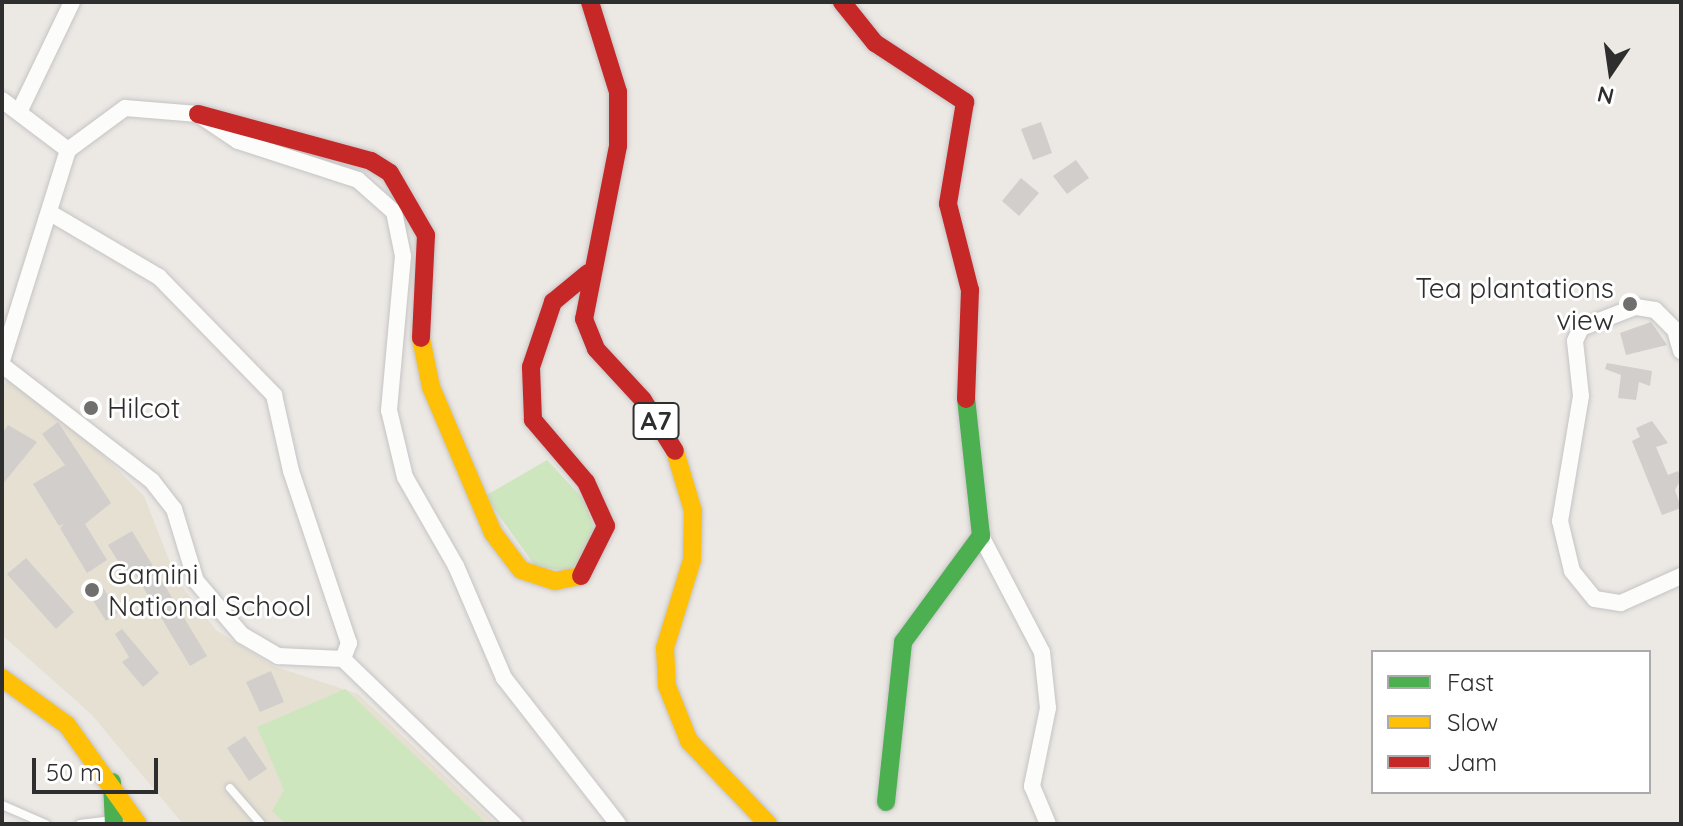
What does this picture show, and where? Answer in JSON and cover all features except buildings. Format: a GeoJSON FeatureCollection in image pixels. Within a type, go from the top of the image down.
{"type":"FeatureCollection","features":[{"type":"Feature","properties":{"kind":"main road","name":"A7"},"geometry":{"type":"LineString","coordinates":[[590,2],[618,92],[618,146],[588,273],[584,319],[596,349],[643,400],[677,454],[693,511],[692,560],[665,648],[667,686],[689,741],[768,824]]}},
{"type":"Feature","properties":{"kind":"main road"},"geometry":{"type":"LineString","coordinates":[[842,2],[875,43],[965,102],[948,204],[970,290],[965,386],[981,536],[903,642],[886,802]]}},
{"type":"Feature","properties":{"kind":"main road"},"geometry":{"type":"LineString","coordinates":[[198,114],[371,161],[390,173],[426,235],[419,328],[431,387],[493,533],[521,570],[555,581],[576,580],[590,569],[606,526],[586,482],[533,420],[530,382],[553,302],[588,273]]}},
{"type":"Feature","properties":{"kind":"main road"},"geometry":{"type":"LineString","coordinates":[[2,678],[67,725],[112,782],[138,824]]}},
{"type":"Feature","properties":{"kind":"main road"},"geometry":{"type":"LineString","coordinates":[[112,782],[113,822]]}},
{"type":"Feature","properties":{"kind":"street"},"geometry":{"type":"LineString","coordinates":[[21,108],[72,2]]}},
{"type":"Feature","properties":{"kind":"street"},"geometry":{"type":"LineString","coordinates":[[2,100],[21,108],[68,150]]}},
{"type":"Feature","properties":{"kind":"street"},"geometry":{"type":"LineString","coordinates":[[514,824],[343,659],[278,656],[242,635],[196,581],[174,509],[152,481],[2,363],[52,214],[68,150],[125,108],[198,114],[238,141],[358,180],[394,212],[403,256],[389,410],[405,477],[456,566],[504,678],[618,824]]}},
{"type":"Feature","properties":{"kind":"street"},"geometry":{"type":"LineString","coordinates":[[52,214],[159,277],[274,395],[291,471],[349,643],[343,659]]}},
{"type":"Feature","properties":{"kind":"street"},"geometry":{"type":"LineString","coordinates":[[1681,351],[1675,330],[1655,310],[1635,307],[1581,328],[1575,341],[1581,396],[1560,521],[1572,571],[1595,599],[1621,603],[1681,576]]}},
{"type":"Feature","properties":{"kind":"street"},"geometry":{"type":"LineString","coordinates":[[981,536],[1042,652],[1048,708],[1032,786],[1048,824]]}},
{"type":"Feature","properties":{"kind":"lane"},"geometry":{"type":"LineString","coordinates":[[230,788],[261,824]]}},
{"type":"Feature","properties":{"kind":"lane"},"geometry":{"type":"LineString","coordinates":[[2,805],[46,824]]}},
{"type":"Feature","properties":{"kind":"lane"},"geometry":{"type":"LineString","coordinates":[[80,824],[113,822]]}},
{"type":"Feature","properties":{"kind":"shaded area","name":"Gamini National School"},"geometry":{"type":"Polygon","coordinates":[[[17,368],[144,496],[177,580],[216,630],[273,666],[358,694],[496,824],[183,824],[91,714],[2,635],[2,387],[17,368]]]}},
{"type":"Feature","properties":{"kind":"green space"},"geometry":{"type":"Polygon","coordinates":[[[547,460],[585,501],[596,536],[577,571],[536,567],[485,496],[547,460]]]}},
{"type":"Feature","properties":{"kind":"green space"},"geometry":{"type":"Polygon","coordinates":[[[345,689],[487,824],[286,824],[272,811],[284,790],[257,727],[345,689]]]}},
{"type":"Feature","properties":{"kind":"traffic: fast"},"geometry":{"type":"LineString","coordinates":[[886,802],[903,642],[981,536],[966,399]]}},
{"type":"Feature","properties":{"kind":"traffic: fast"},"geometry":{"type":"LineString","coordinates":[[112,782],[114,824]]}},
{"type":"Feature","properties":{"kind":"traffic: slow"},"geometry":{"type":"LineString","coordinates":[[421,338],[431,387],[493,533],[521,570],[555,581],[581,576]]}},
{"type":"Feature","properties":{"kind":"traffic: slow"},"geometry":{"type":"LineString","coordinates":[[675,451],[693,511],[692,560],[665,648],[667,686],[689,741],[768,824]]}},
{"type":"Feature","properties":{"kind":"traffic: slow"},"geometry":{"type":"LineString","coordinates":[[2,678],[67,725],[138,824]]}},
{"type":"Feature","properties":{"kind":"traffic: jam"},"geometry":{"type":"LineString","coordinates":[[590,2],[618,92],[618,146],[584,319],[596,349],[643,400],[675,451]]}},
{"type":"Feature","properties":{"kind":"traffic: jam"},"geometry":{"type":"LineString","coordinates":[[842,2],[875,43],[965,102],[948,204],[970,290],[966,399]]}},
{"type":"Feature","properties":{"kind":"traffic: jam"},"geometry":{"type":"LineString","coordinates":[[198,114],[371,161],[390,173],[426,235],[421,338]]}},
{"type":"Feature","properties":{"kind":"traffic: jam"},"geometry":{"type":"LineString","coordinates":[[581,576],[606,526],[586,482],[533,420],[531,367],[553,302],[588,273]]}},
{"type":"Feature","properties":{"kind":"place","name":"Tea plantations view"},"geometry":{"type":"Point","coordinates":[1630,304]}},
{"type":"Feature","properties":{"kind":"place","name":"Hilcot"},"geometry":{"type":"Point","coordinates":[91,408]}},
{"type":"Feature","properties":{"kind":"place","name":"Gamini National School"},"geometry":{"type":"Point","coordinates":[92,590]}}]}
